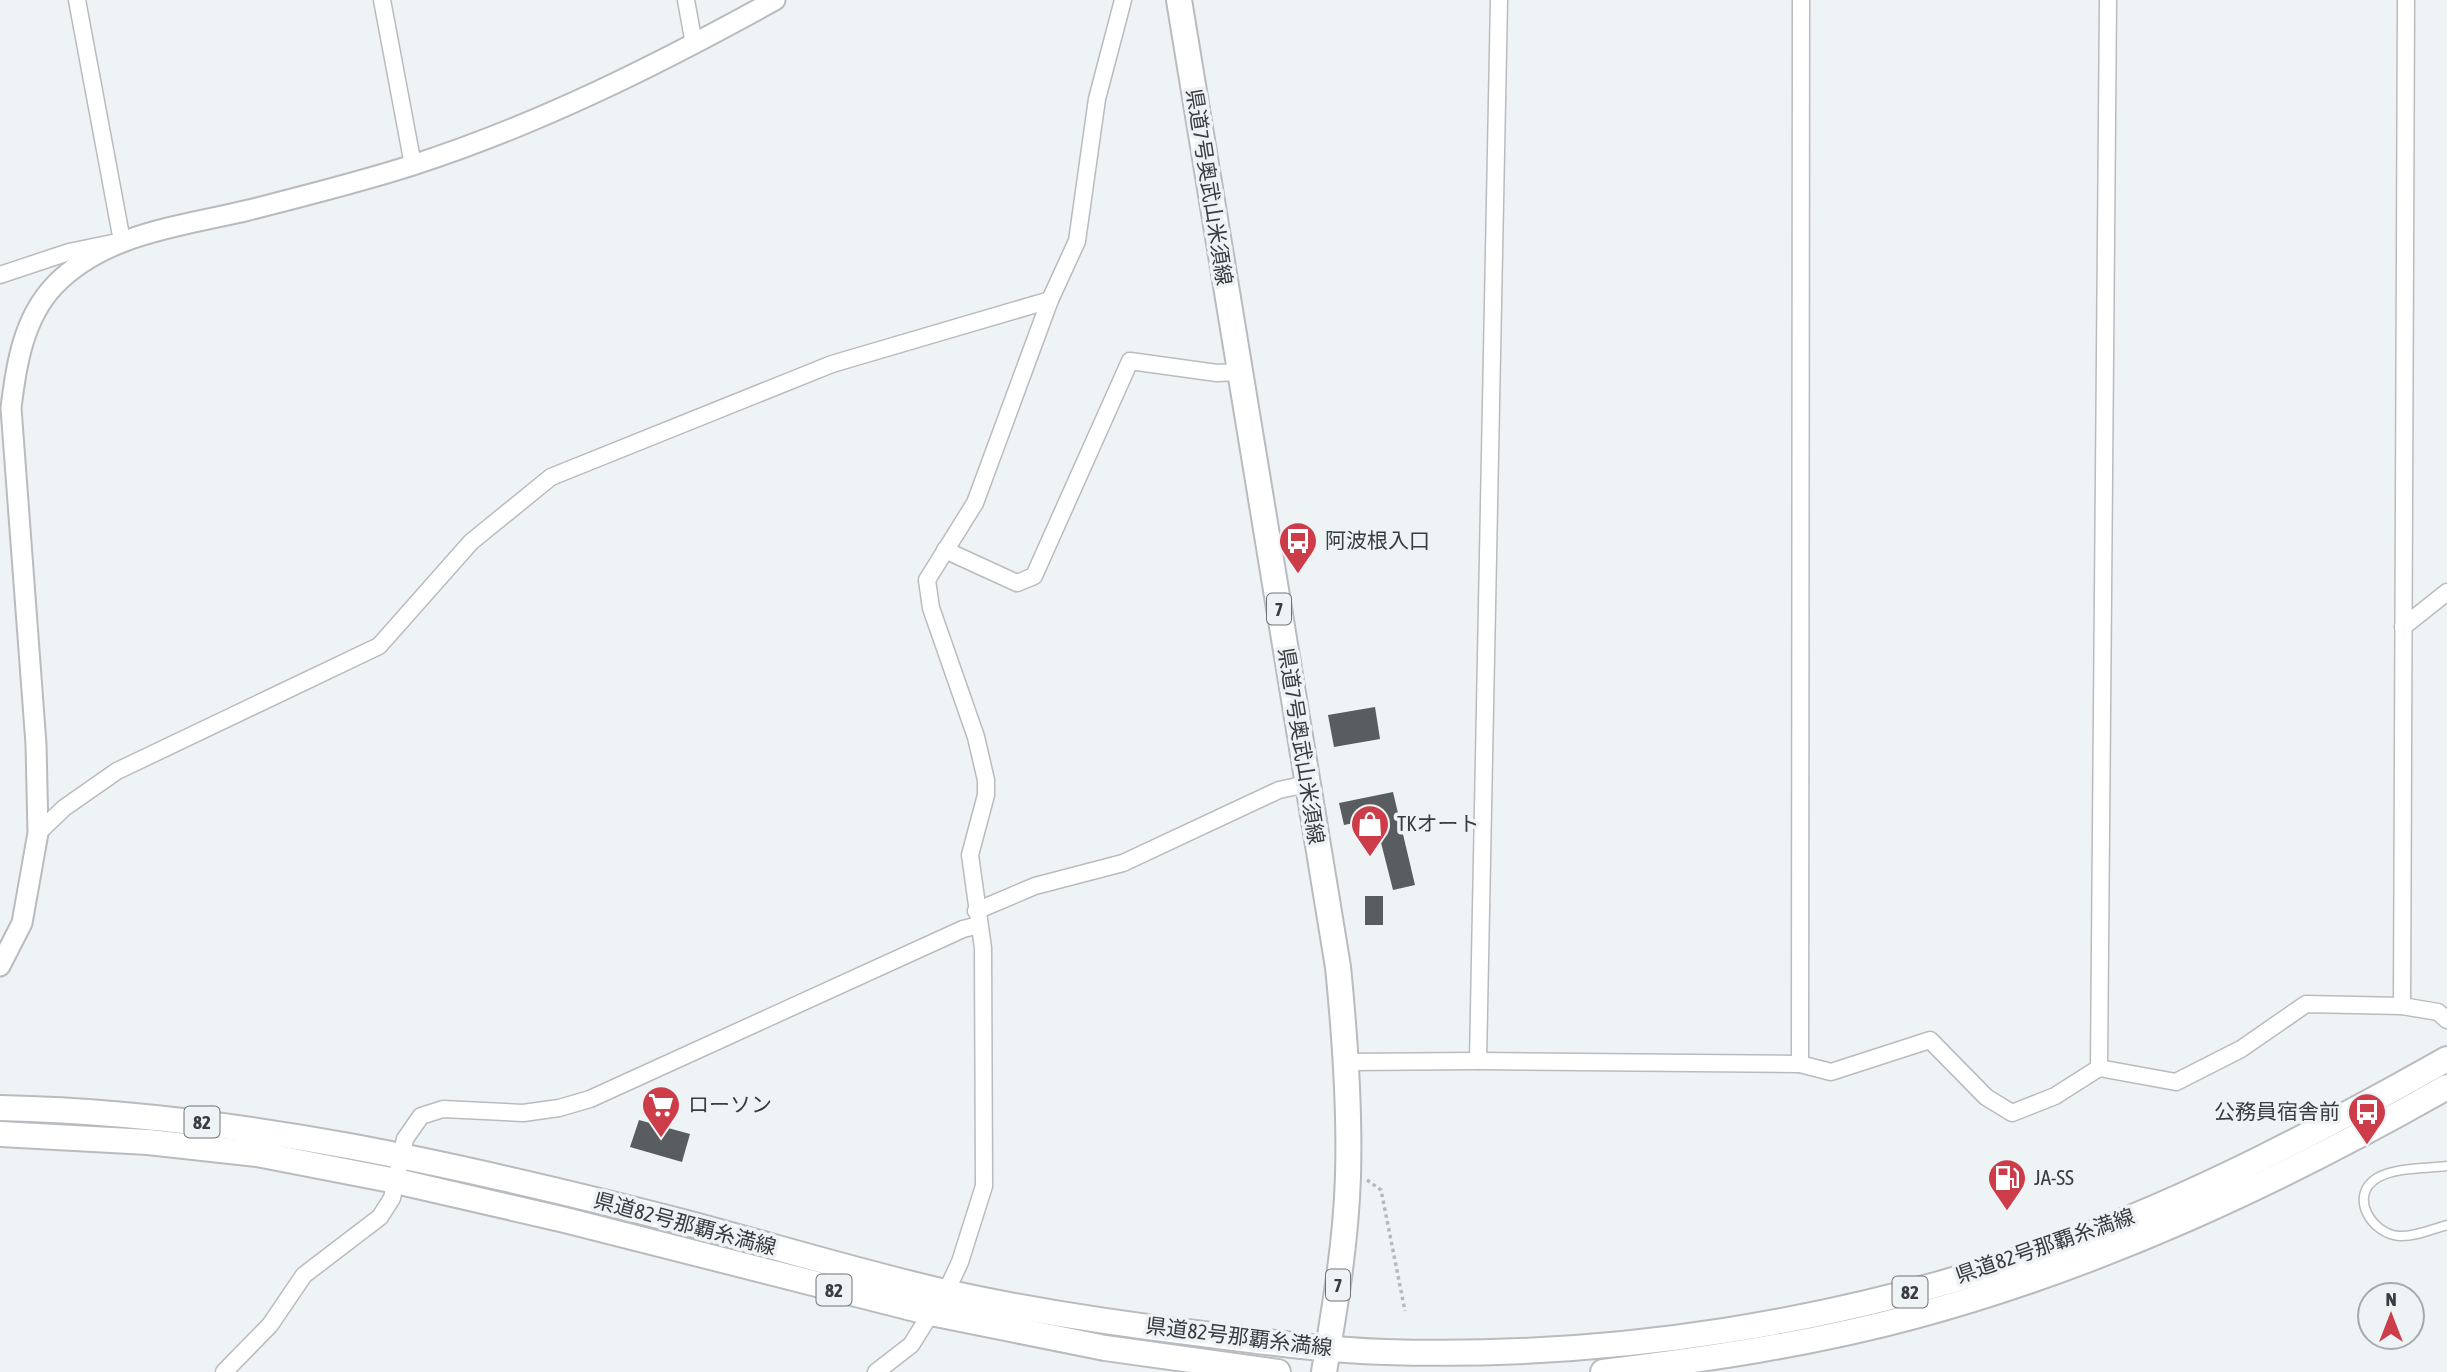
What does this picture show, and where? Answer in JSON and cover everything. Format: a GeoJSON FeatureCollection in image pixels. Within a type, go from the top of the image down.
{"type":"FeatureCollection","features":[{"type":"Feature","properties":{"kind":"main road","name":"県道7号奥武山米須線"},"geometry":{"type":"LineString","coordinates":[[1179,0],[1338,967],[1347,1062],[1348,1177],[1340,1270],[1326,1360]]}},
{"type":"Feature","properties":{"kind":"main road","name":"県道82号那覇糸満線"},"geometry":{"type":"LineString","coordinates":[[0,1108],[204,1122],[402,1157],[564,1192],[946,1292],[1326,1360],[1390,1352],[1493,1350],[1631,1342],[1766,1323],[1903,1294],[2058,1246],[2207,1185],[2338,1120],[2447,1059]]}},
{"type":"Feature","properties":{"kind":"main road","name":"県道82号那覇糸満線"},"geometry":{"type":"LineString","coordinates":[[1603,1372],[1718,1357],[1844,1333],[1915,1316],[2066,1269],[2285,1175],[2447,1087]]}},
{"type":"Feature","properties":{"kind":"main road","name":"県道82号那覇糸満線"},"geometry":{"type":"LineString","coordinates":[[0,1134],[148,1142],[257,1154],[397,1181],[931,1313],[1105,1348],[1278,1372]]}},
{"type":"Feature","properties":{"kind":"street"},"geometry":{"type":"LineString","coordinates":[[77,0],[122,241]]}},
{"type":"Feature","properties":{"kind":"street"},"geometry":{"type":"LineString","coordinates":[[382,0],[413,164]]}},
{"type":"Feature","properties":{"kind":"street"},"geometry":{"type":"LineString","coordinates":[[685,0],[694,44]]}},
{"type":"Feature","properties":{"kind":"street"},"geometry":{"type":"LineString","coordinates":[[0,275],[69,252],[253,209],[413,164],[518,126],[619,82],[775,0]]}},
{"type":"Feature","properties":{"kind":"street"},"geometry":{"type":"LineString","coordinates":[[946,1292],[960,1262],[984,1186],[983,948],[970,855],[986,795],[986,779],[976,737],[928,596],[928,580],[975,503],[1050,300],[1079,232],[1097,99],[1123,0]]}},
{"type":"Feature","properties":{"kind":"street"},"geometry":{"type":"LineString","coordinates":[[1478,1060],[1499,0]]}},
{"type":"Feature","properties":{"kind":"street"},"geometry":{"type":"LineString","coordinates":[[1800,1064],[1801,0]]}},
{"type":"Feature","properties":{"kind":"street"},"geometry":{"type":"LineString","coordinates":[[2099,1068],[2108,0]]}},
{"type":"Feature","properties":{"kind":"street"},"geometry":{"type":"LineString","coordinates":[[2402,1006],[2406,0]]}},
{"type":"Feature","properties":{"kind":"street"},"geometry":{"type":"LineString","coordinates":[[0,966],[22,923],[38,833],[36,744],[12,433],[11,408],[16,365],[31,321],[54,286],[122,241]]}},
{"type":"Feature","properties":{"kind":"street"},"geometry":{"type":"LineString","coordinates":[[38,833],[64,808],[117,771],[379,646],[471,542],[551,477],[832,364],[1050,300]]}},
{"type":"Feature","properties":{"kind":"street"},"geometry":{"type":"LineString","coordinates":[[945,550],[1017,583],[1034,576],[1129,361],[1217,373],[1240,372]]}},
{"type":"Feature","properties":{"kind":"street"},"geometry":{"type":"LineString","coordinates":[[2403,627],[2447,592]]}},
{"type":"Feature","properties":{"kind":"street"},"geometry":{"type":"LineString","coordinates":[[224,1372],[270,1325],[304,1275],[380,1217],[392,1198],[405,1139],[413,1124],[430,1111],[523,1113],[559,1108],[590,1099],[963,929],[977,918],[1035,886],[1123,863],[1279,790],[1307,784]]}},
{"type":"Feature","properties":{"kind":"street"},"geometry":{"type":"LineString","coordinates":[[1347,1062],[1478,1060],[1800,1064],[1831,1072],[1930,1040],[1986,1097],[2012,1114],[2055,1096],[2099,1068],[2176,1082],[2241,1049],[2306,1004],[2402,1006],[2438,1012],[2447,1020]]}},
{"type":"Feature","properties":{"kind":"street"},"geometry":{"type":"LineString","coordinates":[[876,1372],[911,1345],[931,1313]]}},
{"type":"Feature","properties":{"kind":"lane"},"geometry":{"type":"LineString","coordinates":[[2447,1166],[2388,1173],[2374,1180],[2367,1189],[2364,1202],[2375,1229],[2387,1233],[2408,1235],[2447,1225]]}},
{"type":"Feature","properties":{"kind":"path"},"geometry":{"type":"LineString","coordinates":[[1348,1177],[1371,1181],[1381,1190],[1405,1311]]}},
{"type":"Feature","properties":{"kind":"building"},"geometry":{"type":"Polygon","coordinates":[[[1375,707],[1380,739],[1334,747],[1328,715],[1375,707]]]}},
{"type":"Feature","properties":{"kind":"building"},"geometry":{"type":"Polygon","coordinates":[[[1393,792],[1415,885],[1393,890],[1377,827],[1361,830],[1359,822],[1344,825],[1339,803],[1393,792]]]}},
{"type":"Feature","properties":{"kind":"building"},"geometry":{"type":"Polygon","coordinates":[[[1365,896],[1383,896],[1383,925],[1365,925],[1365,896]]]}},
{"type":"Feature","properties":{"kind":"building","name":"ローソン"},"geometry":{"type":"Polygon","coordinates":[[[639,1120],[690,1134],[682,1162],[630,1147],[639,1120]]]}},
{"type":"Feature","properties":{"kind":"place","name":"阿波根入口"},"geometry":{"type":"Point","coordinates":[1298,575]}},
{"type":"Feature","properties":{"kind":"place","name":"TKオート"},"geometry":{"type":"Point","coordinates":[1370,858]}},
{"type":"Feature","properties":{"kind":"place","name":"ローソン"},"geometry":{"type":"Point","coordinates":[661,1139]}},
{"type":"Feature","properties":{"kind":"place","name":"公務員宿舎前"},"geometry":{"type":"Point","coordinates":[2367,1146]}},
{"type":"Feature","properties":{"kind":"place","name":"JA-SS"},"geometry":{"type":"Point","coordinates":[2007,1212]}}]}
